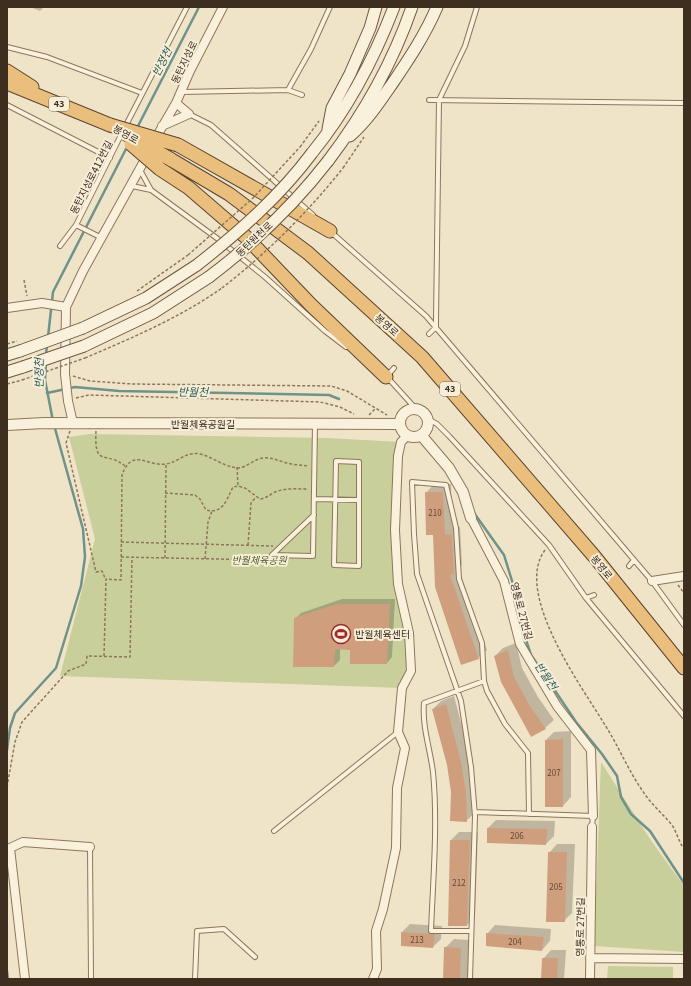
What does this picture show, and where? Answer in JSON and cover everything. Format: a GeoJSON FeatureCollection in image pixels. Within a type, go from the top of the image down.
{"type":"FeatureCollection","features":[{"type":"Feature","properties":{"kind":"highway"},"geometry":{"type":"LineString","coordinates":[[7,71],[57,103]]}},
{"type":"Feature","properties":{"kind":"highway","name":"봉영로"},"geometry":{"type":"LineString","coordinates":[[7,83],[110,125],[230,194],[308,253],[422,357],[594,556],[684,668]]}},
{"type":"Feature","properties":{"kind":"highway"},"geometry":{"type":"LineString","coordinates":[[110,125],[178,145],[330,231]]}},
{"type":"Feature","properties":{"kind":"highway"},"geometry":{"type":"LineString","coordinates":[[110,125],[160,169],[189,188],[247,238],[311,304],[390,373]]}},
{"type":"Feature","properties":{"kind":"main road"},"geometry":{"type":"LineString","coordinates":[[327,135],[332,108],[350,74],[370,28],[376,7]]}},
{"type":"Feature","properties":{"kind":"main road","name":"동탄원천로"},"geometry":{"type":"LineString","coordinates":[[7,355],[19,346],[83,328],[146,298],[197,265],[265,208],[290,181],[327,135],[374,55],[394,7]]}},
{"type":"Feature","properties":{"kind":"main road","name":"동탄원천로"},"geometry":{"type":"LineString","coordinates":[[7,372],[84,346],[153,314],[209,277],[233,259],[266,229],[310,184],[340,145],[366,104],[392,57],[412,7]]}},
{"type":"Feature","properties":{"kind":"main road"},"geometry":{"type":"LineString","coordinates":[[340,145],[365,123],[410,58],[429,26],[437,7]]}},
{"type":"Feature","properties":{"kind":"street","name":"동탄지성로"},"geometry":{"type":"LineString","coordinates":[[64,306],[99,236],[132,186],[162,126],[176,103],[190,71],[223,7]]}},
{"type":"Feature","properties":{"kind":"street"},"geometry":{"type":"LineString","coordinates":[[162,126],[189,114],[176,103]]}},
{"type":"Feature","properties":{"kind":"street"},"geometry":{"type":"LineString","coordinates":[[7,308],[42,303],[64,306],[67,399],[70,423]]}},
{"type":"Feature","properties":{"kind":"street"},"geometry":{"type":"LineString","coordinates":[[416,409],[424,414],[428,419],[426,430],[421,436],[414,438],[407,436],[402,431],[400,424],[404,413],[416,409]]}},
{"type":"Feature","properties":{"kind":"street","name":"반월체육공원길"},"geometry":{"type":"LineString","coordinates":[[7,425],[44,423],[400,424]]}},
{"type":"Feature","properties":{"kind":"street"},"geometry":{"type":"LineString","coordinates":[[373,979],[377,969],[376,931],[396,848],[397,788],[406,748],[398,732],[402,688],[411,672],[409,633],[398,584],[395,530],[398,456],[401,442],[407,436]]}},
{"type":"Feature","properties":{"kind":"street"},"geometry":{"type":"LineString","coordinates":[[421,436],[449,468],[463,492],[471,518]]}},
{"type":"Feature","properties":{"kind":"street","name":"영통로 27번길"},"geometry":{"type":"LineString","coordinates":[[471,518],[504,581],[520,644],[557,706],[591,750],[593,816]]}},
{"type":"Feature","properties":{"kind":"street"},"geometry":{"type":"LineString","coordinates":[[652,581],[684,576]]}},
{"type":"Feature","properties":{"kind":"street","name":"영통로 27번길"},"geometry":{"type":"LineString","coordinates":[[590,979],[592,827]]}},
{"type":"Feature","properties":{"kind":"street"},"geometry":{"type":"LineString","coordinates":[[24,979],[10,848],[23,842],[90,847]]}},
{"type":"Feature","properties":{"kind":"street"},"geometry":{"type":"LineString","coordinates":[[590,958],[684,958]]}},
{"type":"Feature","properties":{"kind":"lane","name":"동탄지성로412번길"},"geometry":{"type":"LineString","coordinates":[[60,246],[78,225],[142,93],[187,7]]}},
{"type":"Feature","properties":{"kind":"lane"},"geometry":{"type":"LineString","coordinates":[[288,90],[311,50],[330,7]]}},
{"type":"Feature","properties":{"kind":"lane"},"geometry":{"type":"LineString","coordinates":[[429,334],[436,327],[438,100],[465,46],[477,7]]}},
{"type":"Feature","properties":{"kind":"lane"},"geometry":{"type":"LineString","coordinates":[[7,47],[47,57],[142,93]]}},
{"type":"Feature","properties":{"kind":"lane"},"geometry":{"type":"LineString","coordinates":[[181,92],[288,90],[302,95]]}},
{"type":"Feature","properties":{"kind":"lane"},"geometry":{"type":"LineString","coordinates":[[429,100],[684,103]]}},
{"type":"Feature","properties":{"kind":"lane"},"geometry":{"type":"LineString","coordinates":[[7,105],[110,158]]}},
{"type":"Feature","properties":{"kind":"lane"},"geometry":{"type":"LineString","coordinates":[[189,114],[211,125],[277,182],[426,316],[652,581],[684,625]]}},
{"type":"Feature","properties":{"kind":"lane"},"geometry":{"type":"LineString","coordinates":[[140,170],[151,190]]}},
{"type":"Feature","properties":{"kind":"lane"},"geometry":{"type":"LineString","coordinates":[[132,186],[151,190],[218,239],[265,277],[325,331],[390,373],[416,409]]}},
{"type":"Feature","properties":{"kind":"lane"},"geometry":{"type":"LineString","coordinates":[[78,225],[99,236]]}},
{"type":"Feature","properties":{"kind":"lane"},"geometry":{"type":"LineString","coordinates":[[428,419],[437,424],[449,436],[549,545],[586,598],[684,716]]}},
{"type":"Feature","properties":{"kind":"lane"},"geometry":{"type":"LineString","coordinates":[[272,555],[313,556],[315,424]]}},
{"type":"Feature","properties":{"kind":"lane"},"geometry":{"type":"LineString","coordinates":[[336,461],[359,462],[359,500],[359,566],[334,565],[336,461]]}},
{"type":"Feature","properties":{"kind":"lane"},"geometry":{"type":"LineString","coordinates":[[470,979],[475,812],[471,767],[461,701],[418,574],[414,534],[412,482],[446,485],[456,528],[459,579],[482,643],[484,681],[487,691],[506,724],[528,753],[529,814]]}},
{"type":"Feature","properties":{"kind":"lane"},"geometry":{"type":"LineString","coordinates":[[314,499],[359,500]]}},
{"type":"Feature","properties":{"kind":"lane"},"geometry":{"type":"LineString","coordinates":[[272,555],[314,515]]}},
{"type":"Feature","properties":{"kind":"lane"},"geometry":{"type":"LineString","coordinates":[[628,566],[634,560]]}},
{"type":"Feature","properties":{"kind":"lane"},"geometry":{"type":"LineString","coordinates":[[586,598],[594,595]]}},
{"type":"Feature","properties":{"kind":"lane"},"geometry":{"type":"LineString","coordinates":[[471,931],[431,931],[434,830],[433,772],[422,719],[424,703],[457,689],[484,681]]}},
{"type":"Feature","properties":{"kind":"lane"},"geometry":{"type":"LineString","coordinates":[[274,831],[398,732]]}},
{"type":"Feature","properties":{"kind":"lane"},"geometry":{"type":"LineString","coordinates":[[475,812],[593,816],[592,827]]}},
{"type":"Feature","properties":{"kind":"lane"},"geometry":{"type":"LineString","coordinates":[[90,847],[91,979]]}},
{"type":"Feature","properties":{"kind":"lane"},"geometry":{"type":"LineString","coordinates":[[195,979],[197,931],[224,929],[254,957]]}},
{"type":"Feature","properties":{"kind":"path"},"geometry":{"type":"LineString","coordinates":[[133,293],[188,255],[224,226],[253,198],[300,147]]}},
{"type":"Feature","properties":{"kind":"path"},"geometry":{"type":"LineString","coordinates":[[7,384],[85,358],[205,300],[222,288],[280,237],[325,190],[343,168]]}},
{"type":"Feature","properties":{"kind":"path"},"geometry":{"type":"LineString","coordinates":[[24,280],[29,304]]}},
{"type":"Feature","properties":{"kind":"path"},"geometry":{"type":"LineString","coordinates":[[7,344],[19,346]]}},
{"type":"Feature","properties":{"kind":"path"},"geometry":{"type":"LineString","coordinates":[[66,376],[132,384],[331,386],[347,390],[389,416]]}},
{"type":"Feature","properties":{"kind":"path"},"geometry":{"type":"LineString","coordinates":[[67,399],[89,396],[320,402],[330,403],[359,415]]}},
{"type":"Feature","properties":{"kind":"path"},"geometry":{"type":"LineString","coordinates":[[364,415],[370,415],[376,408]]}},
{"type":"Feature","properties":{"kind":"path"},"geometry":{"type":"LineString","coordinates":[[70,423],[70,435],[66,444],[90,541],[92,560],[96,572],[102,571],[106,579],[104,656]]}},
{"type":"Feature","properties":{"kind":"path"},"geometry":{"type":"LineString","coordinates":[[97,423],[95,447],[99,456],[105,459],[118,461],[125,466]]}},
{"type":"Feature","properties":{"kind":"path"},"geometry":{"type":"LineString","coordinates":[[106,579],[120,580],[122,475],[125,466],[134,461],[142,459],[160,464],[166,464],[190,453],[201,454],[228,466],[237,468],[264,458],[275,459],[288,464],[314,466]]}},
{"type":"Feature","properties":{"kind":"path"},"geometry":{"type":"LineString","coordinates":[[165,558],[166,464]]}},
{"type":"Feature","properties":{"kind":"path"},"geometry":{"type":"LineString","coordinates":[[237,468],[238,486]]}},
{"type":"Feature","properties":{"kind":"path"},"geometry":{"type":"LineString","coordinates":[[165,494],[195,496],[200,499],[206,510],[212,512],[220,510],[233,488],[238,486],[245,488],[260,499],[268,498],[276,492],[287,489],[314,489]]}},
{"type":"Feature","properties":{"kind":"path"},"geometry":{"type":"LineString","coordinates":[[248,545],[251,503],[256,497]]}},
{"type":"Feature","properties":{"kind":"path"},"geometry":{"type":"LineString","coordinates":[[205,559],[205,544],[208,522],[212,512]]}},
{"type":"Feature","properties":{"kind":"path"},"geometry":{"type":"LineString","coordinates":[[121,542],[282,546]]}},
{"type":"Feature","properties":{"kind":"path"},"geometry":{"type":"LineString","coordinates":[[549,545],[539,560],[536,573],[538,593],[550,628],[570,669],[606,725],[644,793],[672,826],[684,850]]}},
{"type":"Feature","properties":{"kind":"path"},"geometry":{"type":"LineString","coordinates":[[121,557],[265,560],[272,555]]}},
{"type":"Feature","properties":{"kind":"path"},"geometry":{"type":"LineString","coordinates":[[7,787],[15,742],[22,722],[68,671],[86,664],[87,656],[130,657],[132,558]]}},
{"type":"Feature","properties":{"kind":"green space","name":"반월체육공원"},"geometry":{"type":"Polygon","coordinates":[[[90,434],[327,438],[401,442],[395,530],[411,671],[402,688],[60,676],[95,539],[69,437],[90,434]]]}},
{"type":"Feature","properties":{"kind":"green space"},"geometry":{"type":"Polygon","coordinates":[[[601,762],[650,839],[684,886],[684,952],[594,946],[601,762]]]}},
{"type":"Feature","properties":{"kind":"green space"},"geometry":{"type":"Polygon","coordinates":[[[608,966],[673,967],[673,979],[607,979],[608,966]]]}},
{"type":"Feature","properties":{"kind":"building"},"geometry":{"type":"Polygon","coordinates":[[[425,492],[443,492],[445,534],[452,535],[454,574],[450,575],[479,659],[461,665],[435,587],[433,535],[426,535],[425,492]]]}},
{"type":"Feature","properties":{"kind":"building","name":"반월체육센터"},"geometry":{"type":"Polygon","coordinates":[[[336,604],[390,604],[387,664],[350,664],[350,650],[335,649],[334,667],[293,667],[294,618],[336,604]]]}},
{"type":"Feature","properties":{"kind":"building"},"geometry":{"type":"Polygon","coordinates":[[[508,650],[514,677],[530,706],[546,729],[531,737],[501,682],[494,656],[508,650]]]}},
{"type":"Feature","properties":{"kind":"building"},"geometry":{"type":"Polygon","coordinates":[[[446,704],[461,762],[466,792],[467,822],[450,821],[451,792],[447,765],[432,709],[446,704]]]}},
{"type":"Feature","properties":{"kind":"building"},"geometry":{"type":"Polygon","coordinates":[[[563,739],[563,807],[545,807],[545,740],[563,739]]]}},
{"type":"Feature","properties":{"kind":"building"},"geometry":{"type":"Polygon","coordinates":[[[487,828],[547,829],[546,845],[487,843],[487,828]]]}},
{"type":"Feature","properties":{"kind":"building"},"geometry":{"type":"Polygon","coordinates":[[[450,840],[470,840],[467,926],[448,926],[450,840]]]}},
{"type":"Feature","properties":{"kind":"building"},"geometry":{"type":"Polygon","coordinates":[[[548,852],[567,852],[565,922],[546,922],[548,852]]]}},
{"type":"Feature","properties":{"kind":"building"},"geometry":{"type":"Polygon","coordinates":[[[401,932],[435,934],[433,948],[401,946],[401,932]]]}},
{"type":"Feature","properties":{"kind":"building"},"geometry":{"type":"Polygon","coordinates":[[[486,933],[544,937],[542,951],[486,946],[486,933]]]}},
{"type":"Feature","properties":{"kind":"building"},"geometry":{"type":"Polygon","coordinates":[[[444,947],[461,948],[460,979],[443,979],[444,947]]]}},
{"type":"Feature","properties":{"kind":"building"},"geometry":{"type":"Polygon","coordinates":[[[542,958],[558,958],[557,979],[541,979],[542,958]]]}},
{"type":"Feature","properties":{"kind":"waterway","name":"반정천"},"geometry":{"type":"LineString","coordinates":[[137,128],[199,7]]}},
{"type":"Feature","properties":{"kind":"waterway","name":"반정천"},"geometry":{"type":"LineString","coordinates":[[48,337],[53,292],[127,147]]}},
{"type":"Feature","properties":{"kind":"waterway","name":"반정천"},"geometry":{"type":"LineString","coordinates":[[46,355],[47,344]]}},
{"type":"Feature","properties":{"kind":"waterway","name":"반정천"},"geometry":{"type":"LineString","coordinates":[[46,362],[45,380],[53,421]]}},
{"type":"Feature","properties":{"kind":"waterway","name":"반월천"},"geometry":{"type":"LineString","coordinates":[[47,393],[75,387],[119,391],[329,395],[339,399]]}},
{"type":"Feature","properties":{"kind":"waterway","name":"반정천"},"geometry":{"type":"LineString","coordinates":[[7,750],[10,728],[15,713],[56,668],[81,586],[85,557],[83,529],[54,425]]}},
{"type":"Feature","properties":{"kind":"waterway","name":"반월천"},"geometry":{"type":"LineString","coordinates":[[474,513],[504,555],[518,600],[518,616],[531,655],[576,722],[602,754],[617,776],[621,797],[631,814],[650,831],[684,883]]}},
{"type":"Feature","properties":{"kind":"waterway","name":"반정천"},"geometry":{"type":"LineString","coordinates":[[7,971],[8,979]]}},
{"type":"Feature","properties":{"kind":"place","name":"반월체육센터"},"geometry":{"type":"Point","coordinates":[341,634]}}]}
